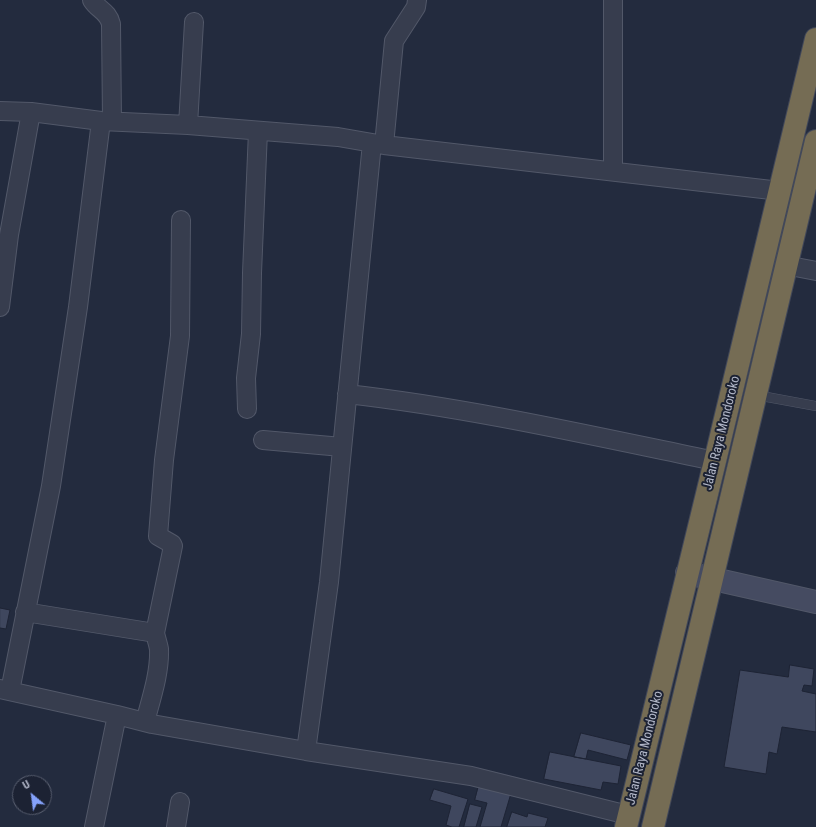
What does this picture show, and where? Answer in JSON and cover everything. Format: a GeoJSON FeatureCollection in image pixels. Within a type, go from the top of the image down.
{"type":"FeatureCollection","features":[{"type":"Feature","properties":{"kind":"highway","name":"Jalan Raya Mondoroko"},"geometry":{"type":"LineString","coordinates":[[627,821],[780,191],[807,116],[816,39]]}},
{"type":"Feature","properties":{"kind":"highway","name":"Jalan Raya Mondoroko"},"geometry":{"type":"LineString","coordinates":[[653,827],[786,265],[811,177],[816,141]]}},
{"type":"Feature","properties":{"kind":"street"},"geometry":{"type":"LineString","coordinates":[[92,0],[108,14],[111,24],[107,121],[51,486],[25,612],[5,690],[145,722],[306,751],[471,776],[627,821]]}},
{"type":"Feature","properties":{"kind":"street"},"geometry":{"type":"LineString","coordinates":[[306,751],[329,582],[347,394],[378,144],[394,41],[416,7],[417,0]]}},
{"type":"Feature","properties":{"kind":"street"},"geometry":{"type":"LineString","coordinates":[[613,0],[613,171]]}},
{"type":"Feature","properties":{"kind":"street"},"geometry":{"type":"LineString","coordinates":[[188,125],[194,22]]}},
{"type":"Feature","properties":{"kind":"street"},"geometry":{"type":"LineString","coordinates":[[0,111],[31,112],[107,121],[188,125],[338,137],[378,144],[780,191]]}},
{"type":"Feature","properties":{"kind":"street"},"geometry":{"type":"LineString","coordinates":[[0,307],[5,238],[31,112]]}},
{"type":"Feature","properties":{"kind":"street"},"geometry":{"type":"LineString","coordinates":[[247,409],[246,378],[251,334],[258,131]]}},
{"type":"Feature","properties":{"kind":"street"},"geometry":{"type":"LineString","coordinates":[[145,722],[158,662],[159,648],[155,633],[173,546],[158,536],[164,460],[180,336],[181,220]]}},
{"type":"Feature","properties":{"kind":"street"},"geometry":{"type":"LineString","coordinates":[[786,265],[816,271]]}},
{"type":"Feature","properties":{"kind":"street"},"geometry":{"type":"LineString","coordinates":[[347,394],[401,400],[539,425],[715,461]]}},
{"type":"Feature","properties":{"kind":"street"},"geometry":{"type":"LineString","coordinates":[[263,440],[342,447]]}},
{"type":"Feature","properties":{"kind":"street"},"geometry":{"type":"LineString","coordinates":[[687,573],[816,602]]}},
{"type":"Feature","properties":{"kind":"street"},"geometry":{"type":"LineString","coordinates":[[25,612],[155,633]]}},
{"type":"Feature","properties":{"kind":"street"},"geometry":{"type":"LineString","coordinates":[[94,827],[117,715]]}},
{"type":"Feature","properties":{"kind":"street"},"geometry":{"type":"LineString","coordinates":[[176,827],[180,802]]}},
{"type":"Feature","properties":{"kind":"lane"},"geometry":{"type":"LineString","coordinates":[[756,395],[816,406]]}},
{"type":"Feature","properties":{"kind":"building"},"geometry":{"type":"Polygon","coordinates":[[[0,608],[10,610],[6,629],[0,628],[0,608]]]}},
{"type":"Feature","properties":{"kind":"building"},"geometry":{"type":"Polygon","coordinates":[[[790,665],[814,669],[812,686],[804,685],[802,691],[816,694],[816,732],[782,727],[777,754],[769,752],[766,774],[724,767],[740,670],[788,677],[790,665]]]}},
{"type":"Feature","properties":{"kind":"building"},"geometry":{"type":"Polygon","coordinates":[[[581,733],[631,745],[627,760],[588,750],[586,759],[574,757],[581,733]]]}},
{"type":"Feature","properties":{"kind":"building"},"geometry":{"type":"Polygon","coordinates":[[[550,752],[621,766],[618,784],[603,782],[601,790],[544,779],[550,752]]]}},
{"type":"Feature","properties":{"kind":"building"},"geometry":{"type":"Polygon","coordinates":[[[480,781],[512,790],[501,827],[480,827],[487,803],[475,800],[480,781]]]}},
{"type":"Feature","properties":{"kind":"building"},"geometry":{"type":"Polygon","coordinates":[[[434,789],[468,799],[459,827],[446,825],[451,806],[430,800],[434,789]]]}},
{"type":"Feature","properties":{"kind":"building"},"geometry":{"type":"Polygon","coordinates":[[[470,804],[482,807],[476,827],[464,827],[470,804]]]}},
{"type":"Feature","properties":{"kind":"building"},"geometry":{"type":"Polygon","coordinates":[[[512,812],[527,817],[528,813],[548,818],[545,827],[507,827],[512,812]]]}}]}
